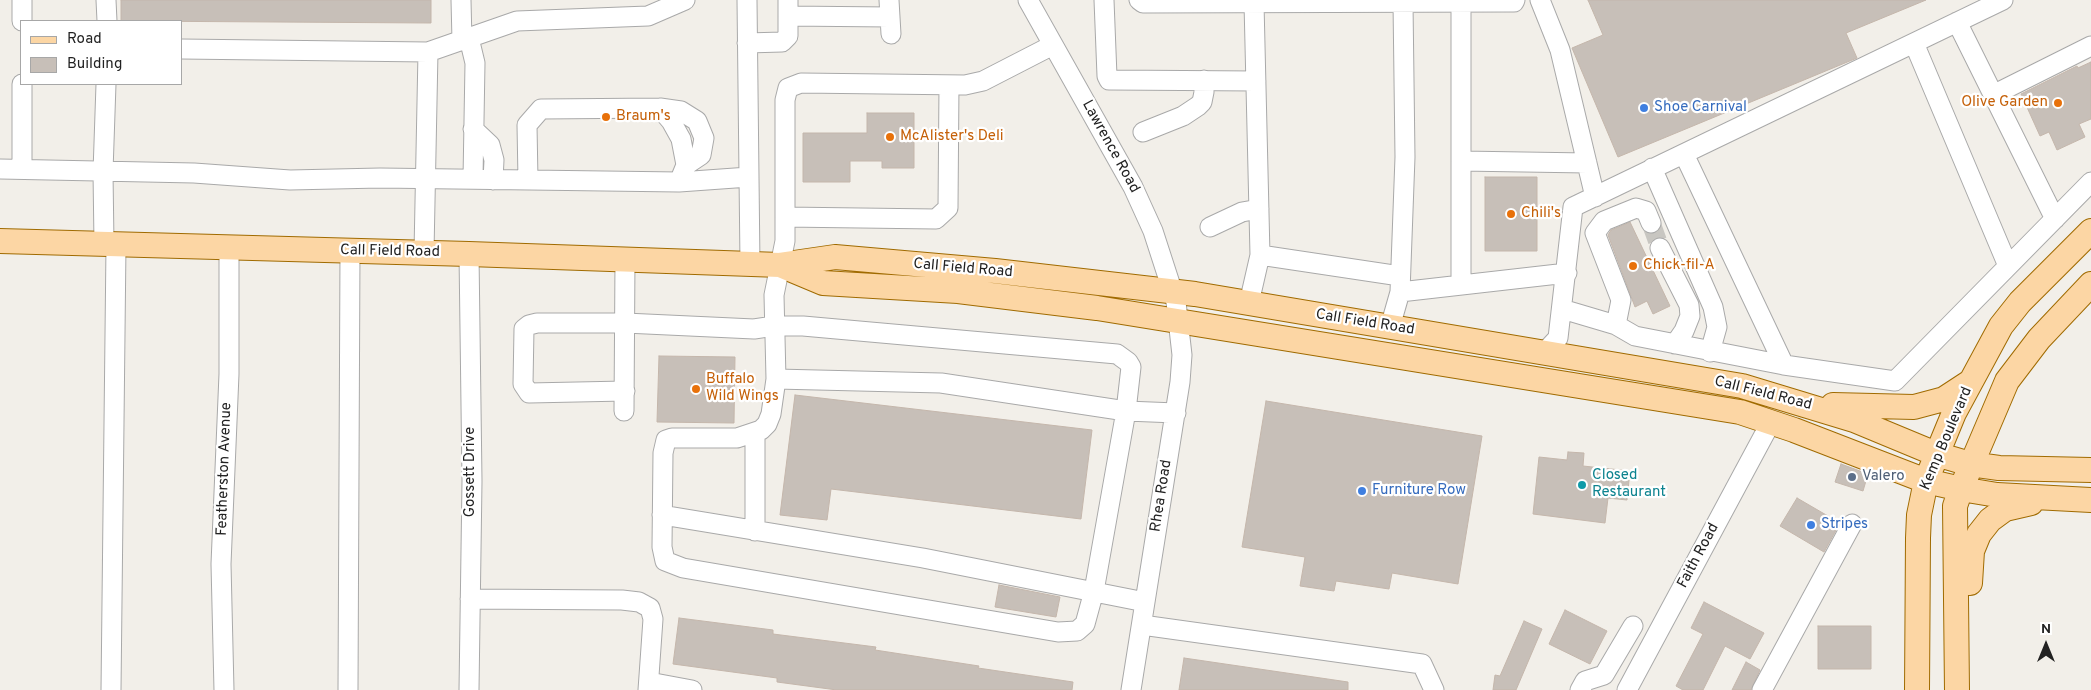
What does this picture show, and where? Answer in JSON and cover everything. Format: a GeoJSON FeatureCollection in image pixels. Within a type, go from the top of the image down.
{"type":"FeatureCollection","features":[{"type":"Feature","properties":{"kind":"main road","name":"Kemp Boulevard"},"geometry":{"type":"LineString","coordinates":[[1917,690],[1919,515],[1926,481],[1936,454],[1970,382],[2001,326],[2020,302],[2091,231]]}},
{"type":"Feature","properties":{"kind":"main road","name":"Call Field Road"},"geometry":{"type":"LineString","coordinates":[[0,241],[424,252],[780,265],[835,257],[995,271],[1176,305],[1381,354],[1740,412],[1926,481],[1997,495],[2082,500]]}},
{"type":"Feature","properties":{"kind":"main road","name":"Kemp Boulevard"},"geometry":{"type":"LineString","coordinates":[[1957,690],[1955,506],[1970,464],[2007,382],[2039,339],[2089,290]]}},
{"type":"Feature","properties":{"kind":"main road","name":"Call Field Road"},"geometry":{"type":"LineString","coordinates":[[1176,305],[1249,303],[1742,386],[1854,420],[1936,454],[1970,464],[1999,468],[2091,470]]}},
{"type":"Feature","properties":{"kind":"main road"},"geometry":{"type":"LineString","coordinates":[[1381,354],[1390,327]]}},
{"type":"Feature","properties":{"kind":"main road"},"geometry":{"type":"LineString","coordinates":[[1540,380],[1544,353]]}},
{"type":"Feature","properties":{"kind":"main road"},"geometry":{"type":"LineString","coordinates":[[1804,404],[1914,407],[1944,398],[1970,382]]}},
{"type":"Feature","properties":{"kind":"main road"},"geometry":{"type":"LineString","coordinates":[[1957,643],[1969,608],[1972,551],[1979,534],[1990,520],[2005,509],[2023,503],[2082,500]]}},
{"type":"Feature","properties":{"kind":"street"},"geometry":{"type":"LineString","coordinates":[[22,0],[22,20]]}},
{"type":"Feature","properties":{"kind":"street"},"geometry":{"type":"LineString","coordinates":[[106,0],[106,20]]}},
{"type":"Feature","properties":{"kind":"street"},"geometry":{"type":"LineString","coordinates":[[461,0],[465,39],[475,63],[473,179]]}},
{"type":"Feature","properties":{"kind":"street"},"geometry":{"type":"LineString","coordinates":[[182,49],[428,52],[517,21],[648,8],[685,0]]}},
{"type":"Feature","properties":{"kind":"street"},"geometry":{"type":"LineString","coordinates":[[747,0],[750,264]]}},
{"type":"Feature","properties":{"kind":"street","name":"Lawrence Road"},"geometry":{"type":"LineString","coordinates":[[1028,0],[1133,187],[1154,231],[1176,305]]}},
{"type":"Feature","properties":{"kind":"street"},"geometry":{"type":"LineString","coordinates":[[1104,0],[1107,76],[1109,80],[1256,81]]}},
{"type":"Feature","properties":{"kind":"street"},"geometry":{"type":"LineString","coordinates":[[1139,0],[1143,3],[1403,3],[1514,2],[1515,0]]}},
{"type":"Feature","properties":{"kind":"street"},"geometry":{"type":"LineString","coordinates":[[1540,0],[1560,50],[1595,197]]}},
{"type":"Feature","properties":{"kind":"street"},"geometry":{"type":"LineString","coordinates":[[1461,1],[1461,285]]}},
{"type":"Feature","properties":{"kind":"street"},"geometry":{"type":"LineString","coordinates":[[1249,303],[1260,255],[1254,3]]}},
{"type":"Feature","properties":{"kind":"street"},"geometry":{"type":"LineString","coordinates":[[1390,327],[1400,284],[1405,157],[1403,3]]}},
{"type":"Feature","properties":{"kind":"street"},"geometry":{"type":"LineString","coordinates":[[1544,353],[1558,338],[1567,273],[1573,207],[1914,43],[1991,3]]}},
{"type":"Feature","properties":{"kind":"street"},"geometry":{"type":"LineString","coordinates":[[747,43],[782,42],[788,36],[788,8],[890,17]]}},
{"type":"Feature","properties":{"kind":"street"},"geometry":{"type":"LineString","coordinates":[[1957,22],[2055,219]]}},
{"type":"Feature","properties":{"kind":"street"},"geometry":{"type":"LineString","coordinates":[[1914,43],[2008,266]]}},
{"type":"Feature","properties":{"kind":"street"},"geometry":{"type":"LineString","coordinates":[[624,391],[529,393],[523,384],[524,329],[529,324],[624,323],[754,329],[774,326],[803,326],[1116,354],[1128,362],[1131,367],[1126,411],[1094,591],[1085,624],[1076,631],[1058,632],[692,570],[666,561],[662,547],[663,447],[666,440],[672,438],[737,438],[755,432],[767,424],[771,414],[776,379],[774,326],[774,294],[785,241],[785,100],[788,88],[801,83],[964,85],[983,81],[1053,45]]}},
{"type":"Feature","properties":{"kind":"street"},"geometry":{"type":"LineString","coordinates":[[1993,96],[2091,46]]}},
{"type":"Feature","properties":{"kind":"street"},"geometry":{"type":"LineString","coordinates":[[424,252],[428,52]]}},
{"type":"Feature","properties":{"kind":"street"},"geometry":{"type":"LineString","coordinates":[[1143,132],[1183,116],[1198,106],[1202,102],[1204,80]]}},
{"type":"Feature","properties":{"kind":"street"},"geometry":{"type":"LineString","coordinates":[[22,85],[22,169]]}},
{"type":"Feature","properties":{"kind":"street"},"geometry":{"type":"LineString","coordinates":[[106,85],[103,172],[110,244],[111,690]]}},
{"type":"Feature","properties":{"kind":"street"},"geometry":{"type":"LineString","coordinates":[[785,217],[936,219],[948,208],[949,85]]}},
{"type":"Feature","properties":{"kind":"street"},"geometry":{"type":"LineString","coordinates":[[528,180],[527,125],[541,109],[660,108],[671,121],[681,139],[682,174]]}},
{"type":"Feature","properties":{"kind":"street"},"geometry":{"type":"LineString","coordinates":[[473,129],[490,145],[494,160],[493,180]]}},
{"type":"Feature","properties":{"kind":"street"},"geometry":{"type":"LineString","coordinates":[[1684,154],[1784,365]]}},
{"type":"Feature","properties":{"kind":"street"},"geometry":{"type":"LineString","coordinates":[[1461,161],[1587,163]]}},
{"type":"Feature","properties":{"kind":"street"},"geometry":{"type":"LineString","coordinates":[[1652,168],[1713,307],[1717,327],[1710,352]]}},
{"type":"Feature","properties":{"kind":"street"},"geometry":{"type":"LineString","coordinates":[[0,169],[194,173],[290,180],[335,177],[528,180],[682,174],[749,177]]}},
{"type":"Feature","properties":{"kind":"street"},"geometry":{"type":"LineString","coordinates":[[1562,309],[1616,325],[1635,336],[1784,365],[1895,381],[2091,182]]}},
{"type":"Feature","properties":{"kind":"street"},"geometry":{"type":"LineString","coordinates":[[1616,325],[1621,300],[1595,233],[1604,221],[1636,208],[1646,211],[1651,223]]}},
{"type":"Feature","properties":{"kind":"street"},"geometry":{"type":"LineString","coordinates":[[1210,227],[1242,212],[1259,209]]}},
{"type":"Feature","properties":{"kind":"street","name":"Featherston Avenue"},"geometry":{"type":"LineString","coordinates":[[224,690],[221,564],[229,374],[229,248]]}},
{"type":"Feature","properties":{"kind":"street"},"geometry":{"type":"LineString","coordinates":[[1660,248],[1685,294],[1690,311],[1684,331],[1675,344]]}},
{"type":"Feature","properties":{"kind":"street"},"geometry":{"type":"LineString","coordinates":[[348,690],[350,251]]}},
{"type":"Feature","properties":{"kind":"street","name":"Gossett Drive"},"geometry":{"type":"LineString","coordinates":[[469,254],[472,481],[469,690]]}},
{"type":"Feature","properties":{"kind":"street"},"geometry":{"type":"LineString","coordinates":[[1260,255],[1400,284],[1461,285],[1567,273]]}},
{"type":"Feature","properties":{"kind":"street"},"geometry":{"type":"LineString","coordinates":[[624,411],[625,260]]}},
{"type":"Feature","properties":{"kind":"street","name":"Rhea Road"},"geometry":{"type":"LineString","coordinates":[[1131,690],[1176,413],[1182,355],[1176,305]]}},
{"type":"Feature","properties":{"kind":"street"},"geometry":{"type":"LineString","coordinates":[[776,379],[941,383],[1126,411],[1176,413]]}},
{"type":"Feature","properties":{"kind":"street","name":"Faith Road"},"geometry":{"type":"LineString","coordinates":[[1627,690],[1771,422]]}},
{"type":"Feature","properties":{"kind":"street"},"geometry":{"type":"LineString","coordinates":[[755,432],[755,531]]}},
{"type":"Feature","properties":{"kind":"street"},"geometry":{"type":"LineString","coordinates":[[662,516],[923,558],[1145,602]]}},
{"type":"Feature","properties":{"kind":"street"},"geometry":{"type":"LineString","coordinates":[[1762,690],[1852,524]]}},
{"type":"Feature","properties":{"kind":"street"},"geometry":{"type":"LineString","coordinates":[[470,599],[622,600],[639,602],[650,608],[653,619],[648,686],[692,690]]}},
{"type":"Feature","properties":{"kind":"street"},"geometry":{"type":"LineString","coordinates":[[1142,625],[1422,664],[1434,690]]}},
{"type":"Feature","properties":{"kind":"street"},"geometry":{"type":"LineString","coordinates":[[1580,690],[1585,681],[1604,675],[1633,626]]}},
{"type":"Feature","properties":{"kind":"street"},"geometry":{"type":"LineString","coordinates":[[1614,658],[1638,670]]}},
{"type":"Feature","properties":{"kind":"building"},"geometry":{"type":"Polygon","coordinates":[[[121,0],[431,0],[431,23],[121,20],[121,0]]]}},
{"type":"Feature","properties":{"kind":"building"},"geometry":{"type":"Polygon","coordinates":[[[1588,0],[1926,0],[1846,33],[1857,58],[1618,157],[1572,48],[1603,35],[1588,0]]]}},
{"type":"Feature","properties":{"kind":"building","name":"Olive Garden"},"geometry":{"type":"Polygon","coordinates":[[[2091,62],[2091,119],[2079,124],[2085,137],[2057,150],[2049,132],[2040,136],[2021,94],[2077,66],[2078,68],[2091,62]]]}},
{"type":"Feature","properties":{"kind":"building"},"geometry":{"type":"Polygon","coordinates":[[[867,113],[914,113],[914,168],[882,168],[882,161],[850,161],[850,182],[803,182],[803,133],[867,133],[867,113]]]}},
{"type":"Feature","properties":{"kind":"building","name":"Chili's"},"geometry":{"type":"Polygon","coordinates":[[[1485,177],[1537,177],[1537,251],[1485,251],[1485,177]]]}},
{"type":"Feature","properties":{"kind":"building","name":"Chick-fil-A"},"geometry":{"type":"Polygon","coordinates":[[[1630,222],[1670,306],[1653,314],[1647,301],[1635,307],[1608,235],[1611,230],[1630,222]]]}},
{"type":"Feature","properties":{"kind":"building","name":"Buffalo Wild Wings"},"geometry":{"type":"Polygon","coordinates":[[[659,356],[735,357],[734,423],[657,422],[659,356]]]}},
{"type":"Feature","properties":{"kind":"building"},"geometry":{"type":"Polygon","coordinates":[[[795,395],[1092,430],[1081,519],[831,489],[827,520],[780,515],[795,395]]]}},
{"type":"Feature","properties":{"kind":"building","name":"Furniture Row"},"geometry":{"type":"Polygon","coordinates":[[[1266,401],[1482,436],[1458,584],[1392,573],[1389,589],[1336,581],[1334,591],[1300,586],[1305,557],[1242,547],[1266,401]]]}},
{"type":"Feature","properties":{"kind":"building","name":"Closed Restaurant"},"geometry":{"type":"Polygon","coordinates":[[[1568,452],[1584,453],[1583,466],[1630,471],[1627,500],[1608,498],[1605,523],[1533,514],[1539,457],[1567,460],[1568,452]]]}},
{"type":"Feature","properties":{"kind":"building","name":"Valero"},"geometry":{"type":"Polygon","coordinates":[[[1841,464],[1868,474],[1863,491],[1835,482],[1841,464]]]}},
{"type":"Feature","properties":{"kind":"building","name":"Stripes"},"geometry":{"type":"Polygon","coordinates":[[[1797,498],[1840,523],[1824,552],[1780,526],[1797,498]]]}},
{"type":"Feature","properties":{"kind":"building"},"geometry":{"type":"Polygon","coordinates":[[[999,585],[1060,597],[1056,617],[995,607],[999,585]]]}},
{"type":"Feature","properties":{"kind":"building"},"geometry":{"type":"Polygon","coordinates":[[[1704,602],[1764,633],[1750,659],[1725,646],[1703,690],[1683,690],[1676,686],[1703,634],[1691,628],[1704,602]]]}},
{"type":"Feature","properties":{"kind":"building"},"geometry":{"type":"Polygon","coordinates":[[[1565,610],[1607,631],[1590,664],[1549,644],[1565,610]]]}},
{"type":"Feature","properties":{"kind":"building"},"geometry":{"type":"Polygon","coordinates":[[[679,618],[773,630],[773,634],[876,647],[875,650],[1073,682],[1072,690],[837,690],[777,682],[777,678],[673,664],[679,618]]]}},
{"type":"Feature","properties":{"kind":"building"},"geometry":{"type":"Polygon","coordinates":[[[1524,621],[1542,629],[1516,690],[1493,690],[1495,675],[1500,676],[1524,621]]]}},
{"type":"Feature","properties":{"kind":"building"},"geometry":{"type":"Polygon","coordinates":[[[1818,626],[1871,626],[1871,669],[1818,669],[1818,626]]]}},
{"type":"Feature","properties":{"kind":"building"},"geometry":{"type":"Polygon","coordinates":[[[1184,658],[1348,682],[1348,690],[1179,690],[1184,658]]]}},
{"type":"Feature","properties":{"kind":"building"},"geometry":{"type":"Polygon","coordinates":[[[1746,662],[1760,670],[1751,690],[1732,690],[1746,662]]]}},
{"type":"Feature","properties":{"kind":"tunnel"},"geometry":{"type":"LineString","coordinates":[[1651,223],[1660,248]]}},
{"type":"Feature","properties":{"kind":"place","name":"Olive Garden"},"geometry":{"type":"Point","coordinates":[2058,103]}},
{"type":"Feature","properties":{"kind":"place","name":"Shoe Carnival"},"geometry":{"type":"Point","coordinates":[1644,108]}},
{"type":"Feature","properties":{"kind":"place","name":"Braum's"},"geometry":{"type":"Point","coordinates":[606,117]}},
{"type":"Feature","properties":{"kind":"place","name":"McAlister's Deli"},"geometry":{"type":"Point","coordinates":[890,137]}},
{"type":"Feature","properties":{"kind":"place","name":"Chili's"},"geometry":{"type":"Point","coordinates":[1511,214]}},
{"type":"Feature","properties":{"kind":"place","name":"Chick-fil-A"},"geometry":{"type":"Point","coordinates":[1633,266]}},
{"type":"Feature","properties":{"kind":"place","name":"Buffalo Wild Wings"},"geometry":{"type":"Point","coordinates":[696,389]}},
{"type":"Feature","properties":{"kind":"place","name":"Valero"},"geometry":{"type":"Point","coordinates":[1852,477]}},
{"type":"Feature","properties":{"kind":"place","name":"Closed Restaurant"},"geometry":{"type":"Point","coordinates":[1582,485]}},
{"type":"Feature","properties":{"kind":"place","name":"Furniture Row"},"geometry":{"type":"Point","coordinates":[1362,491]}},
{"type":"Feature","properties":{"kind":"place","name":"Stripes"},"geometry":{"type":"Point","coordinates":[1811,525]}}]}
